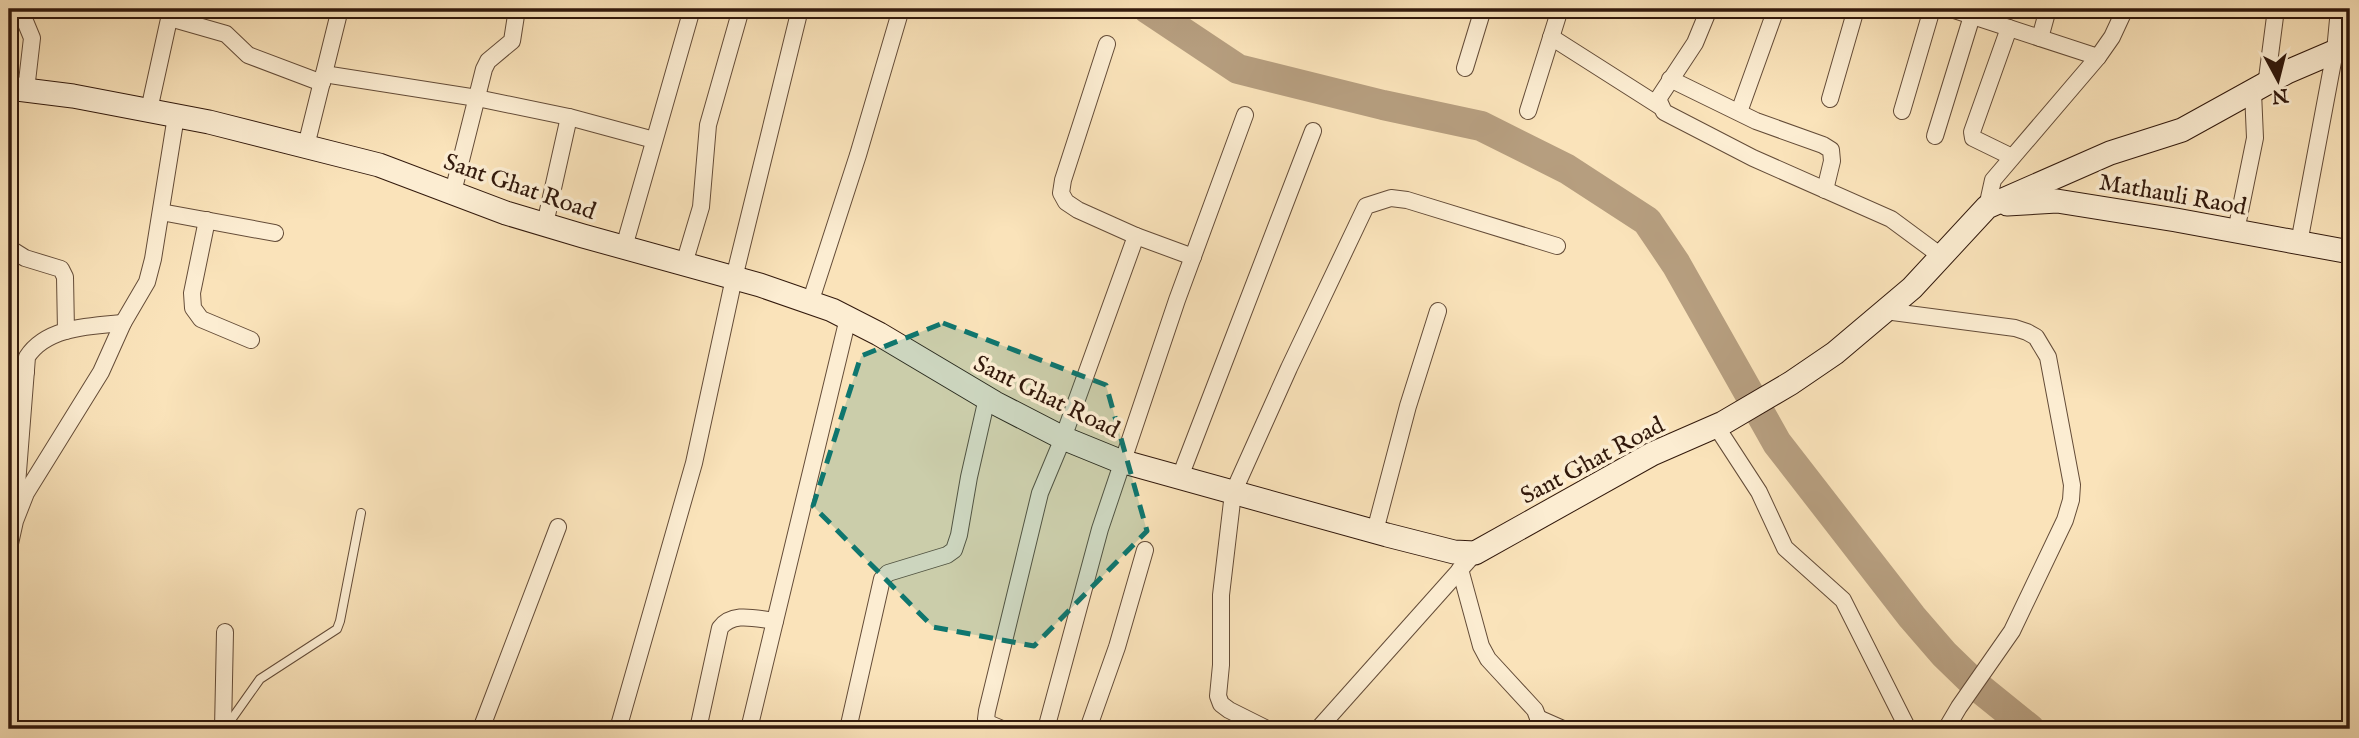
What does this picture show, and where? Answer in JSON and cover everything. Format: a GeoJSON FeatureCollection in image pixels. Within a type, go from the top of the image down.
{"type":"FeatureCollection","features":[{"type":"Feature","properties":{"kind":"street"},"geometry":{"type":"LineString","coordinates":[[17,89],[32,38],[20,9]]}},
{"type":"Feature","properties":{"kind":"street"},"geometry":{"type":"LineString","coordinates":[[306,146],[340,9]]}},
{"type":"Feature","properties":{"kind":"street"},"geometry":{"type":"LineString","coordinates":[[453,192],[488,61],[512,41],[517,9]]}},
{"type":"Feature","properties":{"kind":"street"},"geometry":{"type":"LineString","coordinates":[[624,247],[692,9]]}},
{"type":"Feature","properties":{"kind":"street"},"geometry":{"type":"LineString","coordinates":[[684,264],[701,207],[708,125],[741,9]]}},
{"type":"Feature","properties":{"kind":"street"},"geometry":{"type":"LineString","coordinates":[[618,729],[694,463],[734,278],[800,9]]}},
{"type":"Feature","properties":{"kind":"street"},"geometry":{"type":"LineString","coordinates":[[810,303],[901,9]]}},
{"type":"Feature","properties":{"kind":"street"},"geometry":{"type":"LineString","coordinates":[[1465,68],[1483,9]]}},
{"type":"Feature","properties":{"kind":"street"},"geometry":{"type":"LineString","coordinates":[[1528,111],[1560,9]]}},
{"type":"Feature","properties":{"kind":"street"},"geometry":{"type":"LineString","coordinates":[[1661,107],[1660,96],[1695,43],[1709,9]]}},
{"type":"Feature","properties":{"kind":"street"},"geometry":{"type":"LineString","coordinates":[[1739,112],[1776,9]]}},
{"type":"Feature","properties":{"kind":"street"},"geometry":{"type":"LineString","coordinates":[[1830,99],[1856,9]]}},
{"type":"Feature","properties":{"kind":"street"},"geometry":{"type":"LineString","coordinates":[[1902,111],[1932,9]]}},
{"type":"Feature","properties":{"kind":"street"},"geometry":{"type":"LineString","coordinates":[[1951,9],[2098,57]]}},
{"type":"Feature","properties":{"kind":"street"},"geometry":{"type":"LineString","coordinates":[[2040,38],[2048,9]]}},
{"type":"Feature","properties":{"kind":"street"},"geometry":{"type":"LineString","coordinates":[[1987,206],[1993,180],[2098,57],[2112,37],[2125,9]]}},
{"type":"Feature","properties":{"kind":"street"},"geometry":{"type":"LineString","coordinates":[[2236,231],[2255,138],[2259,89],[2276,9]]}},
{"type":"Feature","properties":{"kind":"street"},"geometry":{"type":"LineString","coordinates":[[2299,243],[2343,48],[2339,9]]}},
{"type":"Feature","properties":{"kind":"street"},"geometry":{"type":"LineString","coordinates":[[149,110],[171,13],[226,34],[248,55],[323,78],[477,98],[569,117],[654,140]]}},
{"type":"Feature","properties":{"kind":"street"},"geometry":{"type":"LineString","coordinates":[[1935,136],[1972,16]]}},
{"type":"Feature","properties":{"kind":"street"},"geometry":{"type":"LineString","coordinates":[[2009,28],[1972,132],[1973,138],[2012,157]]}},
{"type":"Feature","properties":{"kind":"street"},"geometry":{"type":"LineString","coordinates":[[1551,37],[1661,107],[1664,112],[1891,219],[1941,256]]}},
{"type":"Feature","properties":{"kind":"street"},"geometry":{"type":"LineString","coordinates":[[1107,44],[1061,193],[1066,202],[1078,210],[1136,236],[1193,257]]}},
{"type":"Feature","properties":{"kind":"street"},"geometry":{"type":"LineString","coordinates":[[1987,206],[2110,153],[2182,130],[2287,72],[2343,48]]}},
{"type":"Feature","properties":{"kind":"street"},"geometry":{"type":"LineString","coordinates":[[1670,79],[1773,128],[1823,145],[1830,150],[1832,161],[1825,190]]}},
{"type":"Feature","properties":{"kind":"street","name":"Sant Ghat Road"},"geometry":{"type":"LineString","coordinates":[[17,89],[149,110],[379,165],[545,224],[734,278],[848,318],[987,398],[1063,438],[1122,461],[1454,552],[1467,561],[1652,454],[1719,425],[1791,383],[1835,353],[1912,288],[1987,206]]}},
{"type":"Feature","properties":{"kind":"street"},"geometry":{"type":"LineString","coordinates":[[1046,729],[1100,529],[1122,461],[1245,115]]}},
{"type":"Feature","properties":{"kind":"street"},"geometry":{"type":"LineString","coordinates":[[15,521],[26,493],[101,372],[150,273],[176,116]]}},
{"type":"Feature","properties":{"kind":"street"},"geometry":{"type":"LineString","coordinates":[[545,224],[569,117]]}},
{"type":"Feature","properties":{"kind":"street"},"geometry":{"type":"LineString","coordinates":[[1180,477],[1313,131]]}},
{"type":"Feature","properties":{"kind":"street"},"geometry":{"type":"LineString","coordinates":[[1267,729],[1229,710],[1221,704],[1218,696],[1221,595],[1233,493],[1366,206],[1374,201],[1391,198],[1407,200],[1557,246]]}},
{"type":"Feature","properties":{"kind":"street","name":"Mathauli Raod"},"geometry":{"type":"LineString","coordinates":[[1987,206],[2057,201],[2350,252]]}},
{"type":"Feature","properties":{"kind":"street"},"geometry":{"type":"LineString","coordinates":[[161,212],[275,233]]}},
{"type":"Feature","properties":{"kind":"street"},"geometry":{"type":"LineString","coordinates":[[207,220],[202,257],[192,293],[192,308],[201,319],[251,340]]}},
{"type":"Feature","properties":{"kind":"street"},"geometry":{"type":"LineString","coordinates":[[1002,729],[990,724],[986,719],[987,711],[1040,493],[1063,438],[1136,236]]}},
{"type":"Feature","properties":{"kind":"street"},"geometry":{"type":"LineString","coordinates":[[9,248],[25,258],[61,269],[65,277],[66,331]]}},
{"type":"Feature","properties":{"kind":"street"},"geometry":{"type":"LineString","coordinates":[[1375,531],[1408,406],[1437,311]]}},
{"type":"Feature","properties":{"kind":"street"},"geometry":{"type":"LineString","coordinates":[[1885,311],[2027,332],[2036,337],[2048,357],[2072,485],[2066,520],[2012,631],[1946,729]]}},
{"type":"Feature","properties":{"kind":"street"},"geometry":{"type":"LineString","coordinates":[[749,729],[848,318]]}},
{"type":"Feature","properties":{"kind":"street"},"geometry":{"type":"LineString","coordinates":[[9,548],[15,521],[27,357],[33,346],[43,339],[66,331],[123,323]]}},
{"type":"Feature","properties":{"kind":"street"},"geometry":{"type":"LineString","coordinates":[[9,385],[26,372]]}},
{"type":"Feature","properties":{"kind":"street"},"geometry":{"type":"LineString","coordinates":[[848,729],[882,579],[888,573],[947,555],[954,550],[987,398]]}},
{"type":"Feature","properties":{"kind":"street"},"geometry":{"type":"LineString","coordinates":[[1719,425],[1759,492],[1785,548],[1843,600],[1908,729]]}},
{"type":"Feature","properties":{"kind":"street"},"geometry":{"type":"LineString","coordinates":[[481,729],[558,527]]}},
{"type":"Feature","properties":{"kind":"street"},"geometry":{"type":"LineString","coordinates":[[1088,729],[1117,647],[1146,550]]}},
{"type":"Feature","properties":{"kind":"street"},"geometry":{"type":"LineString","coordinates":[[1467,561],[1481,646],[1488,660],[1535,710],[1538,724],[1563,729]]}},
{"type":"Feature","properties":{"kind":"street"},"geometry":{"type":"LineString","coordinates":[[1318,729],[1467,561]]}},
{"type":"Feature","properties":{"kind":"street"},"geometry":{"type":"LineString","coordinates":[[698,729],[720,628],[726,620],[736,617],[775,621]]}},
{"type":"Feature","properties":{"kind":"street"},"geometry":{"type":"LineString","coordinates":[[223,729],[225,632]]}},
{"type":"Feature","properties":{"kind":"lane"},"geometry":{"type":"LineString","coordinates":[[223,729],[260,679],[337,629],[361,513]]}},
{"type":"Feature","properties":{"kind":"highlighted area"},"geometry":{"type":"Polygon","coordinates":[[[943,323],[1106,385],[1147,531],[1034,646],[933,627],[813,506],[861,356],[943,323]]]}},
{"type":"Feature","properties":{"kind":"waterway"},"geometry":{"type":"LineString","coordinates":[[1148,9],[1238,69],[1481,126],[1567,169],[1647,221],[1676,264],[1777,443],[1912,617],[1944,654],[1978,687],[2030,729]]}}]}
